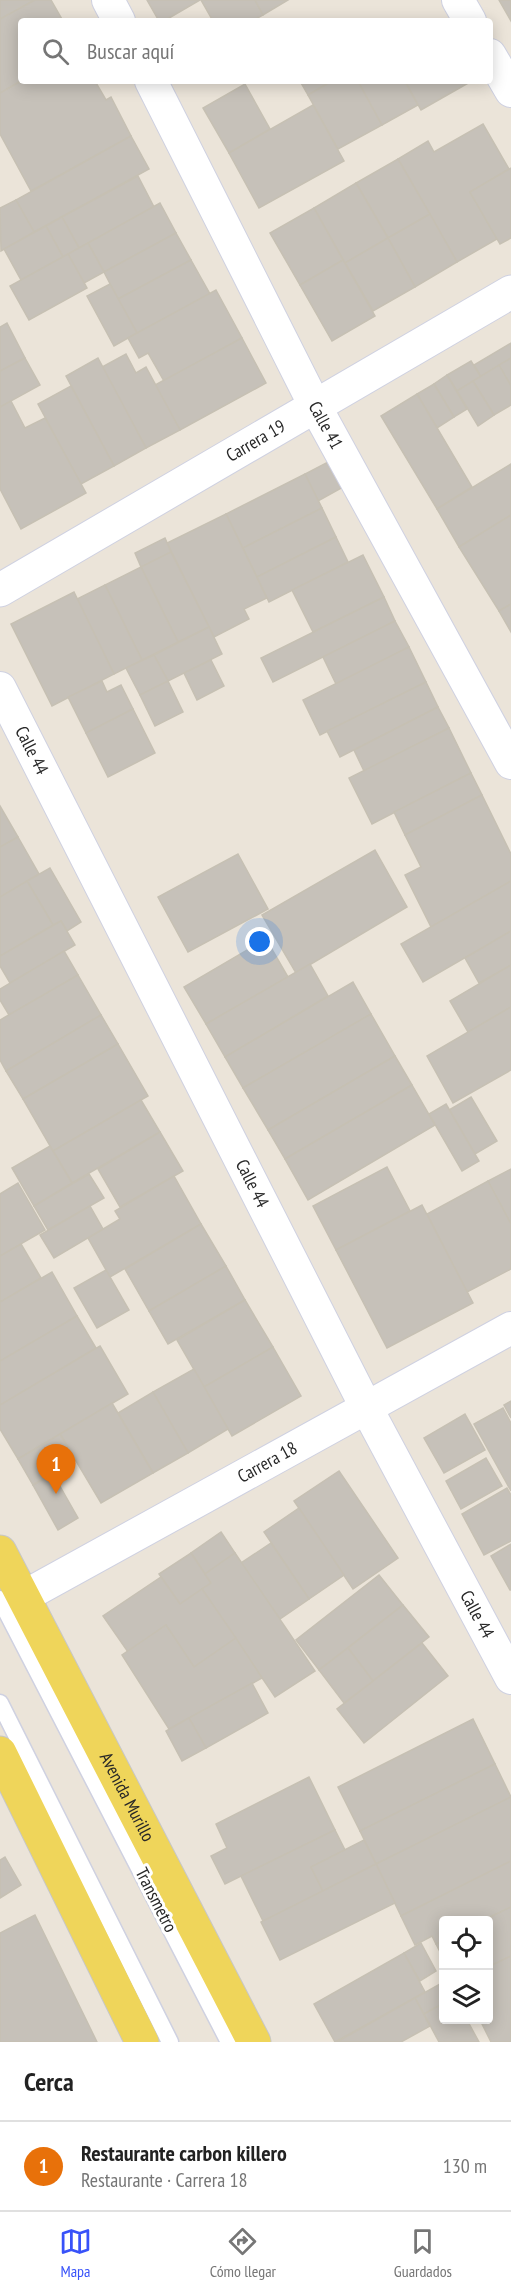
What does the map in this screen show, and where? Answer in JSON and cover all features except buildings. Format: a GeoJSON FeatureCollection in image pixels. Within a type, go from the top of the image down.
{"type":"FeatureCollection","features":[{"type":"Feature","properties":{"kind":"main road","name":"Avenida Murillo"},"geometry":{"type":"LineString","coordinates":[[0,1552],[11,1598],[254,2042]]}},
{"type":"Feature","properties":{"kind":"main road"},"geometry":{"type":"LineString","coordinates":[[0,1752],[142,2042]]}},
{"type":"Feature","properties":{"kind":"street"},"geometry":{"type":"LineString","coordinates":[[108,0],[117,18]]}},
{"type":"Feature","properties":{"kind":"street"},"geometry":{"type":"LineString","coordinates":[[458,0],[468,18]]}},
{"type":"Feature","properties":{"kind":"street"},"geometry":{"type":"LineString","coordinates":[[493,60],[511,92]]}},
{"type":"Feature","properties":{"kind":"street","name":"Calle 41"},"geometry":{"type":"LineString","coordinates":[[153,84],[315,406],[511,763]]}},
{"type":"Feature","properties":{"kind":"street","name":"Carrera 19"},"geometry":{"type":"LineString","coordinates":[[0,590],[511,292]]}},
{"type":"Feature","properties":{"kind":"street","name":"Calle 44"},"geometry":{"type":"LineString","coordinates":[[0,688],[366,1407],[511,1678]]}},
{"type":"Feature","properties":{"kind":"street","name":"Carrera 18"},"geometry":{"type":"LineString","coordinates":[[11,1598],[511,1328]]}},
{"type":"Feature","properties":{"kind":"lane","name":"Transmetro"},"geometry":{"type":"LineString","coordinates":[[11,1598],[230,2042]]}},
{"type":"Feature","properties":{"kind":"lane"},"geometry":{"type":"LineString","coordinates":[[0,1703],[170,2042]]}},
{"type":"Feature","properties":{"kind":"place","name":"Restaurante carbon killero"},"geometry":{"type":"Point","coordinates":[56,1494]}}]}
